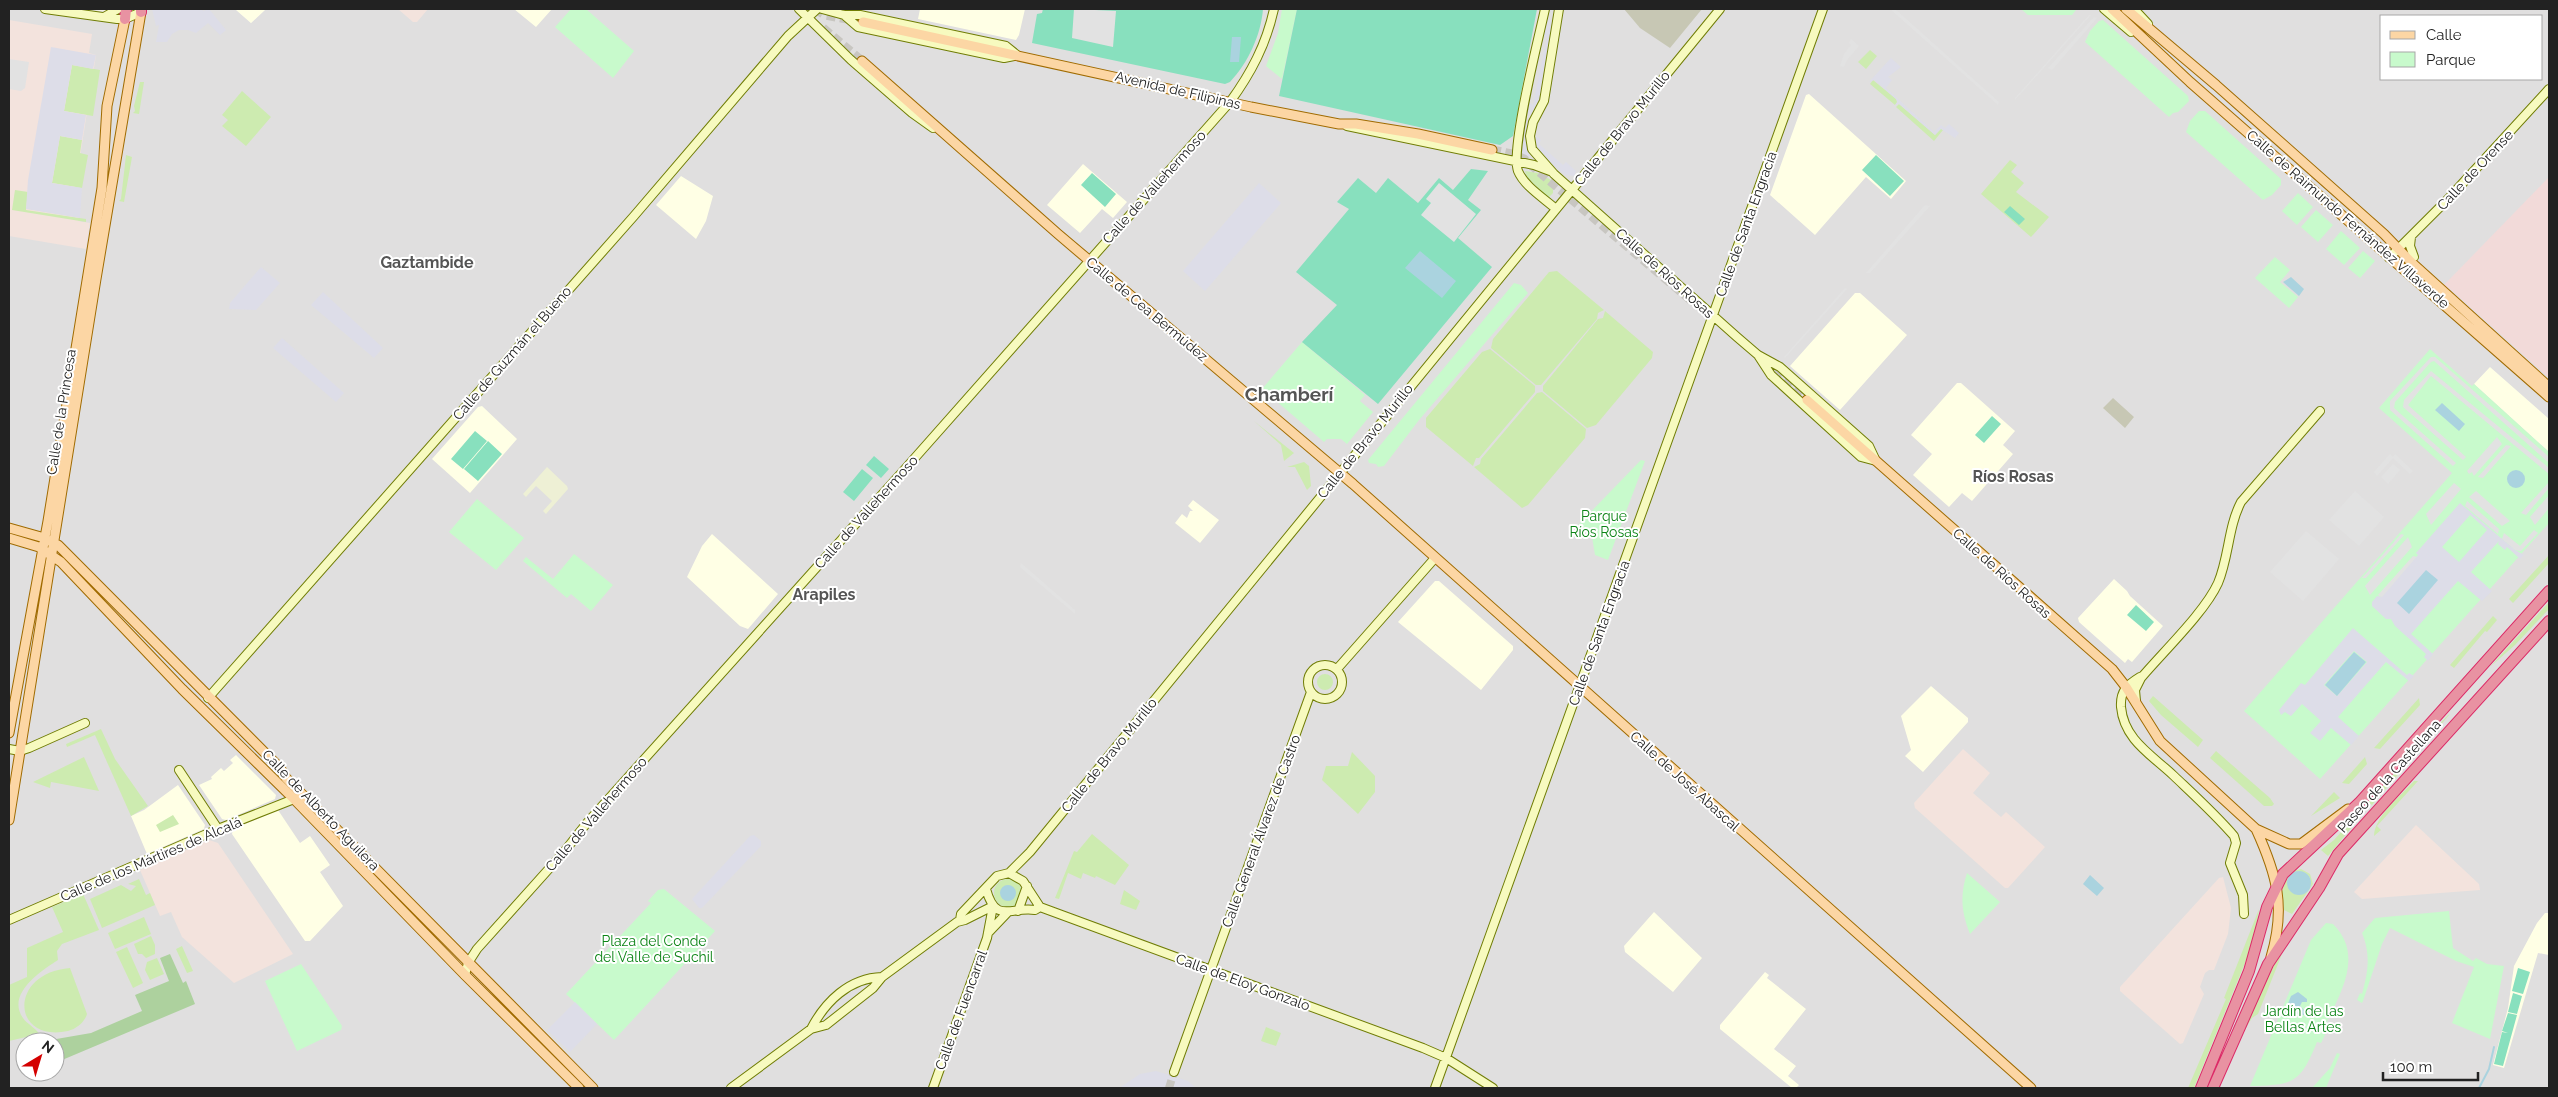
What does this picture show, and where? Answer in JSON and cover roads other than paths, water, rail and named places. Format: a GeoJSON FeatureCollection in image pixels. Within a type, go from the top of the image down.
{"type":"FeatureCollection","features":[{"type":"Feature","properties":{"kind":"highway","name":"Paseo de la Castellana"},"geometry":{"type":"LineString","coordinates":[[2201,1088],[2250,972],[2267,907],[2283,874],[2359,803],[2549,591]]}},
{"type":"Feature","properties":{"kind":"highway","name":"Paseo de la Castellana"},"geometry":{"type":"LineString","coordinates":[[2213,1088],[2268,964],[2319,888],[2338,854],[2549,621]]}},
{"type":"Feature","properties":{"kind":"main road","name":"Calle de Raimundo Fernández Villaverde"},"geometry":{"type":"LineString","coordinates":[[2112,9],[2146,42],[2388,258],[2531,376],[2549,387]]}},
{"type":"Feature","properties":{"kind":"main road","name":"Calle de Raimundo Fernández Villaverde"},"geometry":{"type":"LineString","coordinates":[[2126,9],[2156,33],[2399,248],[2411,262],[2531,376],[2549,397]]}},
{"type":"Feature","properties":{"kind":"main road","name":"Calle de la Princesa"},"geometry":{"type":"LineString","coordinates":[[9,820],[141,10]]}},
{"type":"Feature","properties":{"kind":"main road","name":"Calle de la Princesa"},"geometry":{"type":"LineString","coordinates":[[9,733],[45,538],[102,188],[107,106],[126,14]]}},
{"type":"Feature","properties":{"kind":"main road","name":"Avenida de Filipinas"},"geometry":{"type":"LineString","coordinates":[[862,22],[1230,102],[1339,124],[1356,124],[1392,130],[1492,150]]}},
{"type":"Feature","properties":{"kind":"main road","name":"Calle de Cea Bermúdez"},"geometry":{"type":"LineString","coordinates":[[862,61],[1089,260],[1340,473]]}},
{"type":"Feature","properties":{"kind":"main road","name":"Calle de Ríos Rosas"},"geometry":{"type":"LineString","coordinates":[[1807,400],[2112,669],[2136,700],[2153,733],[2160,742],[2256,829]]}},
{"type":"Feature","properties":{"kind":"main road","name":"Calle de José Abascal"},"geometry":{"type":"LineString","coordinates":[[1340,473],[2031,1088]]}},
{"type":"Feature","properties":{"kind":"main road","name":"Calle de Alberto Aguilera"},"geometry":{"type":"LineString","coordinates":[[9,528],[54,542],[280,768],[286,778],[593,1088]]}},
{"type":"Feature","properties":{"kind":"main road","name":"Calle de Alberto Aguilera"},"geometry":{"type":"LineString","coordinates":[[9,538],[51,554],[465,975],[579,1088]]}},
{"type":"Feature","properties":{"kind":"main road","name":"Paseo de la Castellana"},"geometry":{"type":"LineString","coordinates":[[2256,829],[2289,844],[2301,844],[2346,810],[2359,803]]}},
{"type":"Feature","properties":{"kind":"main road","name":"Paseo de la Castellana"},"geometry":{"type":"LineString","coordinates":[[2256,829],[2272,866],[2277,884],[2279,920],[2268,964]]}},
{"type":"Feature","properties":{"kind":"street"},"geometry":{"type":"LineString","coordinates":[[45,9],[102,18],[141,10]]}},
{"type":"Feature","properties":{"kind":"street"},"geometry":{"type":"LineString","coordinates":[[102,18],[118,9]]}},
{"type":"Feature","properties":{"kind":"street","name":"Calle de Cea Bermúdez"},"geometry":{"type":"LineString","coordinates":[[799,9],[845,55],[912,113],[955,143]]}},
{"type":"Feature","properties":{"kind":"street","name":"Calle de Guzmán el Bueno"},"geometry":{"type":"LineString","coordinates":[[208,698],[628,223],[793,31],[817,9]]}},
{"type":"Feature","properties":{"kind":"street","name":"Avenida de Filipinas"},"geometry":{"type":"LineString","coordinates":[[822,9],[844,15],[860,15],[1006,46],[1018,56]]}},
{"type":"Feature","properties":{"kind":"street","name":"Calle de Vallehermoso"},"geometry":{"type":"LineString","coordinates":[[468,963],[481,944],[650,751],[905,469],[1230,102],[1262,51],[1274,9]]}},
{"type":"Feature","properties":{"kind":"street"},"geometry":{"type":"LineString","coordinates":[[1545,9],[1524,106],[1516,163],[1522,178],[1556,209]]}},
{"type":"Feature","properties":{"kind":"street"},"geometry":{"type":"LineString","coordinates":[[1554,174],[1532,149],[1530,140],[1531,128],[1544,103],[1559,9]]}},
{"type":"Feature","properties":{"kind":"street","name":"Calle de Bravo Murillo"},"geometry":{"type":"LineString","coordinates":[[1009,873],[1030,852],[1720,9]]}},
{"type":"Feature","properties":{"kind":"street","name":"Calle de Santa Engracia"},"geometry":{"type":"LineString","coordinates":[[1435,1088],[1823,9]]}},
{"type":"Feature","properties":{"kind":"street","name":"Calle de Raimundo Fernández Villaverde"},"geometry":{"type":"LineString","coordinates":[[2104,9],[2146,42]]}},
{"type":"Feature","properties":{"kind":"street","name":"Calle de Raimundo Fernández Villaverde"},"geometry":{"type":"LineString","coordinates":[[2134,9],[2156,33]]}},
{"type":"Feature","properties":{"kind":"street","name":"Avenida de Filipinas"},"geometry":{"type":"LineString","coordinates":[[844,15],[858,27],[1004,58],[1018,56]]}},
{"type":"Feature","properties":{"kind":"street","name":"Calle de Orense"},"geometry":{"type":"LineString","coordinates":[[2388,258],[2411,237],[2549,89]]}},
{"type":"Feature","properties":{"kind":"street","name":"Avenida de Filipinas"},"geometry":{"type":"LineString","coordinates":[[1339,124],[1542,167],[1554,174]]}},
{"type":"Feature","properties":{"kind":"street","name":"Calle de Ríos Rosas"},"geometry":{"type":"LineString","coordinates":[[1554,174],[1758,355],[1779,366],[1870,446],[1876,461]]}},
{"type":"Feature","properties":{"kind":"street","name":"Calle de Raimundo Fernández Villaverde"},"geometry":{"type":"LineString","coordinates":[[2411,237],[2410,246],[2414,258]]}},
{"type":"Feature","properties":{"kind":"street","name":"Calle de Ríos Rosas"},"geometry":{"type":"LineString","coordinates":[[1758,355],[1772,377],[1852,449],[1863,458],[1876,461]]}},
{"type":"Feature","properties":{"kind":"street"},"geometry":{"type":"LineString","coordinates":[[2136,700],[2137,684],[2144,674],[2211,597],[2228,554],[2233,520],[2241,502],[2320,411]]}},
{"type":"Feature","properties":{"kind":"street"},"geometry":{"type":"LineString","coordinates":[[1337,669],[1435,558]]}},
{"type":"Feature","properties":{"kind":"street"},"geometry":{"type":"LineString","coordinates":[[1325,665],[1337,669],[1343,684],[1338,695],[1327,700],[1321,699],[1311,692],[1308,680],[1313,670],[1325,665]]}},
{"type":"Feature","properties":{"kind":"street"},"geometry":{"type":"LineString","coordinates":[[2144,674],[2126,686],[2121,700],[2124,723],[2134,741],[2232,833],[2236,840],[2230,863],[2240,887],[2244,914]]}},
{"type":"Feature","properties":{"kind":"street","name":"Calle General Álvarez de Castro"},"geometry":{"type":"LineString","coordinates":[[1174,1072],[1311,692]]}},
{"type":"Feature","properties":{"kind":"street"},"geometry":{"type":"LineString","coordinates":[[9,750],[20,751],[85,723]]}},
{"type":"Feature","properties":{"kind":"street"},"geometry":{"type":"LineString","coordinates":[[179,770],[218,829]]}},
{"type":"Feature","properties":{"kind":"street","name":"Calle de los Mártires de Alcalá"},"geometry":{"type":"LineString","coordinates":[[9,920],[218,829],[294,799]]}},
{"type":"Feature","properties":{"kind":"street"},"geometry":{"type":"LineString","coordinates":[[960,920],[961,914],[997,876],[1009,873],[1019,876],[1040,907],[1035,910],[1026,908],[1007,914],[993,906],[986,889]]}},
{"type":"Feature","properties":{"kind":"street"},"geometry":{"type":"LineString","coordinates":[[1018,911],[1027,886]]}},
{"type":"Feature","properties":{"kind":"street"},"geometry":{"type":"LineString","coordinates":[[731,1088],[811,1029],[826,1025],[873,988],[882,977],[960,920],[965,920],[993,906]]}},
{"type":"Feature","properties":{"kind":"street","name":"Calle de Fuencarral"},"geometry":{"type":"LineString","coordinates":[[933,1088],[988,933],[993,906]]}},
{"type":"Feature","properties":{"kind":"street","name":"Calle de Eloy Gonzalo"},"geometry":{"type":"LineString","coordinates":[[1040,907],[1446,1058],[1493,1088]]}},
{"type":"Feature","properties":{"kind":"street","name":"Calle de Fuencarral"},"geometry":{"type":"LineString","coordinates":[[988,933],[1007,914]]}},
{"type":"Feature","properties":{"kind":"street"},"geometry":{"type":"LineString","coordinates":[[465,975],[468,963]]}},
{"type":"Feature","properties":{"kind":"street"},"geometry":{"type":"LineString","coordinates":[[811,1029],[819,1014],[840,991],[858,983],[882,977]]}},
{"type":"Feature","properties":{"kind":"water"},"geometry":{"type":"Polygon","coordinates":[[[1232,37],[1241,37],[1239,62],[1230,62],[1232,37]]]}},
{"type":"Feature","properties":{"kind":"water"},"geometry":{"type":"Polygon","coordinates":[[[1420,251],[1456,281],[1442,298],[1405,268],[1420,251]]]}},
{"type":"Feature","properties":{"kind":"water"},"geometry":{"type":"Polygon","coordinates":[[[2291,277],[2304,289],[2299,296],[2283,282],[2291,277]]]}},
{"type":"Feature","properties":{"kind":"water"},"geometry":{"type":"Polygon","coordinates":[[[2442,403],[2465,424],[2459,431],[2435,410],[2442,403]]]}},
{"type":"Feature","properties":{"kind":"water"},"geometry":{"type":"Polygon","coordinates":[[[2516,470],[2522,473],[2525,479],[2522,485],[2516,488],[2510,485],[2507,479],[2510,473],[2516,470]]]}},
{"type":"Feature","properties":{"kind":"water"},"geometry":{"type":"Polygon","coordinates":[[[2426,570],[2438,580],[2409,614],[2397,603],[2426,570]]]}},
{"type":"Feature","properties":{"kind":"water"},"geometry":{"type":"Polygon","coordinates":[[[2354,652],[2366,662],[2337,696],[2325,685],[2354,652]]]}},
{"type":"Feature","properties":{"kind":"water"},"geometry":{"type":"Polygon","coordinates":[[[2299,871],[2304,872],[2310,878],[2310,888],[2304,894],[2299,895],[2294,894],[2288,888],[2287,883],[2288,878],[2294,872],[2299,871]]]}},
{"type":"Feature","properties":{"kind":"water"},"geometry":{"type":"Polygon","coordinates":[[[2090,875],[2104,888],[2097,896],[2083,884],[2090,875]]]}},
{"type":"Feature","properties":{"kind":"water"},"geometry":{"type":"Polygon","coordinates":[[[1005,885],[1011,885],[1016,890],[1014,899],[1005,901],[1000,896],[1000,890],[1005,885]]]}},
{"type":"Feature","properties":{"kind":"water"},"geometry":{"type":"Polygon","coordinates":[[[2298,992],[2307,999],[2307,1002],[2302,1002],[2300,1006],[2306,1012],[2304,1015],[2291,1013],[2287,1006],[2291,996],[2298,992]]]}},
{"type":"Feature","properties":{"kind":"waterway"},"geometry":{"type":"LineString","coordinates":[[2479,1088],[2489,1069],[2494,1047]]}},
{"type":"Feature","properties":{"kind":"tunnel"},"geometry":{"type":"LineString","coordinates":[[815,9],[825,15],[863,22]]}},
{"type":"Feature","properties":{"kind":"tunnel"},"geometry":{"type":"LineString","coordinates":[[823,28],[862,61]]}},
{"type":"Feature","properties":{"kind":"tunnel"},"geometry":{"type":"LineString","coordinates":[[1492,150],[1512,154],[1524,159],[1693,302]]}},
{"type":"Feature","properties":{"kind":"tunnel"},"geometry":{"type":"LineString","coordinates":[[1764,362],[1807,400]]}},
{"type":"Feature","properties":{"kind":"tunnel"},"geometry":{"type":"LineString","coordinates":[[1169,1088],[1174,1072]]}},
{"type":"Feature","properties":{"kind":"district","name":"Gaztambide"},"geometry":{"type":"Point","coordinates":[427,262]}},
{"type":"Feature","properties":{"kind":"district","name":"Chamberí"},"geometry":{"type":"Point","coordinates":[1289,394]}},
{"type":"Feature","properties":{"kind":"district","name":"Ríos Rosas"},"geometry":{"type":"Point","coordinates":[2013,476]}},
{"type":"Feature","properties":{"kind":"district","name":"Arapiles"},"geometry":{"type":"Point","coordinates":[824,594]}},
{"type":"Feature","properties":{"kind":"park label","name":"Parque Ríos Rosas"},"geometry":{"type":"Point","coordinates":[1604,524]}},
{"type":"Feature","properties":{"kind":"park label","name":"Plaza del Conde del Valle de Suchil"},"geometry":{"type":"Point","coordinates":[654,950]}},
{"type":"Feature","properties":{"kind":"park label","name":"Jardín de las Bellas Artes"},"geometry":{"type":"Point","coordinates":[2303,1020]}}]}
